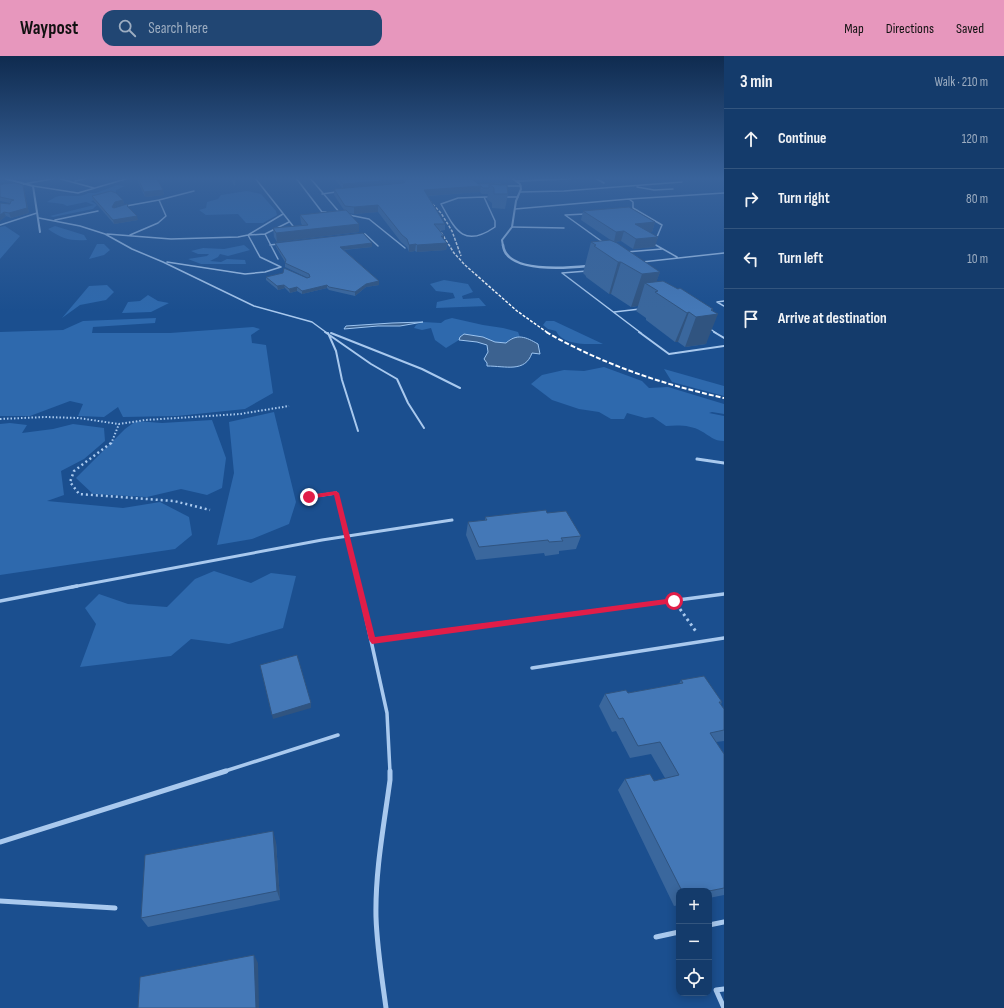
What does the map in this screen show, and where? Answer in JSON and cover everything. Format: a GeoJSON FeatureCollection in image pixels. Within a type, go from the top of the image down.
{"type":"FeatureCollection","features":[{"type":"Feature","properties":{"kind":"street"},"geometry":{"type":"LineString","coordinates":[[39,222],[40,232]]}},
{"type":"Feature","properties":{"kind":"street"},"geometry":{"type":"LineString","coordinates":[[513,222],[512,227],[502,240],[502,245],[515,262],[543,268],[595,266]]}},
{"type":"Feature","properties":{"kind":"lane"},"geometry":{"type":"LineString","coordinates":[[64,222],[105,234],[132,249],[163,262],[254,306],[312,322],[371,364],[397,379],[408,403],[424,428]]}},
{"type":"Feature","properties":{"kind":"lane"},"geometry":{"type":"LineString","coordinates":[[128,236],[159,222]]}},
{"type":"Feature","properties":{"kind":"lane"},"geometry":{"type":"LineString","coordinates":[[248,235],[269,222]]}},
{"type":"Feature","properties":{"kind":"lane"},"geometry":{"type":"LineString","coordinates":[[105,234],[202,239],[264,234],[288,222]]}},
{"type":"Feature","properties":{"kind":"lane"},"geometry":{"type":"LineString","coordinates":[[289,222],[293,226]]}},
{"type":"Feature","properties":{"kind":"lane"},"geometry":{"type":"LineString","coordinates":[[373,222],[405,248]]}},
{"type":"Feature","properties":{"kind":"lane"},"geometry":{"type":"LineString","coordinates":[[452,222],[458,232],[465,235],[478,235],[488,232],[495,227],[495,222]]}},
{"type":"Feature","properties":{"kind":"lane"},"geometry":{"type":"LineString","coordinates":[[575,222],[606,244]]}},
{"type":"Feature","properties":{"kind":"lane"},"geometry":{"type":"LineString","coordinates":[[658,222],[662,225],[654,244],[678,258]]}},
{"type":"Feature","properties":{"kind":"lane"},"geometry":{"type":"LineString","coordinates":[[512,227],[564,228]]}},
{"type":"Feature","properties":{"kind":"lane"},"geometry":{"type":"LineString","coordinates":[[264,234],[278,259]]}},
{"type":"Feature","properties":{"kind":"lane"},"geometry":{"type":"LineString","coordinates":[[357,235],[365,234],[378,246]]}},
{"type":"Feature","properties":{"kind":"lane"},"geometry":{"type":"LineString","coordinates":[[163,262],[245,274],[265,272],[281,267],[260,257],[248,235]]}},
{"type":"Feature","properties":{"kind":"lane"},"geometry":{"type":"LineString","coordinates":[[270,244],[278,244]]}},
{"type":"Feature","properties":{"kind":"lane"},"geometry":{"type":"LineString","coordinates":[[625,252],[662,249]]}},
{"type":"Feature","properties":{"kind":"lane"},"geometry":{"type":"LineString","coordinates":[[640,262],[724,253]]}},
{"type":"Feature","properties":{"kind":"lane"},"geometry":{"type":"LineString","coordinates":[[594,270],[562,273],[669,354],[724,346]]}},
{"type":"Feature","properties":{"kind":"lane"},"geometry":{"type":"LineString","coordinates":[[724,301],[717,302],[724,306]]}},
{"type":"Feature","properties":{"kind":"lane"},"geometry":{"type":"LineString","coordinates":[[614,312],[643,308]]}},
{"type":"Feature","properties":{"kind":"lane"},"geometry":{"type":"LineString","coordinates":[[705,325],[724,338]]}},
{"type":"Feature","properties":{"kind":"lane"},"geometry":{"type":"LineString","coordinates":[[328,332],[422,369],[460,388]]}},
{"type":"Feature","properties":{"kind":"lane"},"geometry":{"type":"LineString","coordinates":[[328,332],[336,351],[342,380],[358,431]]}},
{"type":"Feature","properties":{"kind":"lane"},"geometry":{"type":"LineString","coordinates":[[697,459],[724,462]]}},
{"type":"Feature","properties":{"kind":"lane"},"geometry":{"type":"LineString","coordinates":[[309,497],[336,493],[372,640],[387,713],[390,772],[376,916],[378,952],[386,1008]]}},
{"type":"Feature","properties":{"kind":"lane"},"geometry":{"type":"LineString","coordinates":[[0,601],[347,536],[452,520]]}},
{"type":"Feature","properties":{"kind":"lane"},"geometry":{"type":"LineString","coordinates":[[372,640],[724,594]]}},
{"type":"Feature","properties":{"kind":"lane"},"geometry":{"type":"LineString","coordinates":[[532,668],[724,638]]}},
{"type":"Feature","properties":{"kind":"lane"},"geometry":{"type":"LineString","coordinates":[[0,842],[338,735]]}},
{"type":"Feature","properties":{"kind":"lane"},"geometry":{"type":"LineString","coordinates":[[0,901],[115,908]]}},
{"type":"Feature","properties":{"kind":"lane"},"geometry":{"type":"LineString","coordinates":[[712,924],[724,922]]}},
{"type":"Feature","properties":{"kind":"lane"},"geometry":{"type":"LineString","coordinates":[[656,937],[676,933]]}},
{"type":"Feature","properties":{"kind":"lane"},"geometry":{"type":"LineString","coordinates":[[724,988],[716,990],[724,1008]]}},
{"type":"Feature","properties":{"kind":"path"},"geometry":{"type":"LineString","coordinates":[[0,419],[45,417],[72,418],[119,424],[144,420],[240,414],[289,406]]}},
{"type":"Feature","properties":{"kind":"path"},"geometry":{"type":"LineString","coordinates":[[119,424],[111,444],[74,471],[70,482],[79,494],[174,501],[210,510]]}},
{"type":"Feature","properties":{"kind":"path"},"geometry":{"type":"LineString","coordinates":[[674,601],[703,642]]}},
{"type":"Feature","properties":{"kind":"shaded area"},"geometry":{"type":"Polygon","coordinates":[[[245,222],[264,222],[263,223],[245,222]]]}},
{"type":"Feature","properties":{"kind":"shaded area"},"geometry":{"type":"Polygon","coordinates":[[[5,226],[20,236],[0,259],[0,227],[5,226]]]}},
{"type":"Feature","properties":{"kind":"shaded area"},"geometry":{"type":"Polygon","coordinates":[[[55,226],[84,235],[87,240],[66,239],[48,229],[55,226]]]}},
{"type":"Feature","properties":{"kind":"shaded area"},"geometry":{"type":"Polygon","coordinates":[[[97,244],[104,244],[110,250],[104,255],[89,259],[97,244]]]}},
{"type":"Feature","properties":{"kind":"shaded area"},"geometry":{"type":"Polygon","coordinates":[[[244,245],[250,250],[228,256],[220,254],[218,257],[210,261],[221,262],[227,259],[245,260],[246,264],[201,264],[188,259],[207,256],[209,254],[198,254],[191,251],[203,248],[224,249],[244,245]]]}},
{"type":"Feature","properties":{"kind":"shaded area"},"geometry":{"type":"Polygon","coordinates":[[[444,280],[468,284],[473,292],[462,296],[463,299],[479,298],[486,306],[436,308],[437,302],[455,298],[453,293],[436,291],[430,284],[444,280]]]}},
{"type":"Feature","properties":{"kind":"shaded area"},"geometry":{"type":"Polygon","coordinates":[[[107,285],[114,292],[106,300],[80,305],[62,318],[89,286],[107,285]]]}},
{"type":"Feature","properties":{"kind":"shaded area"},"geometry":{"type":"Polygon","coordinates":[[[148,295],[158,301],[169,303],[151,312],[122,313],[128,302],[140,301],[148,295]]]}},
{"type":"Feature","properties":{"kind":"shaded area"},"geometry":{"type":"Polygon","coordinates":[[[156,318],[155,323],[93,327],[92,333],[170,333],[253,327],[260,329],[251,335],[252,343],[266,345],[273,393],[245,409],[177,416],[123,417],[118,407],[104,417],[78,416],[83,404],[70,401],[30,416],[0,416],[0,332],[63,330],[83,321],[156,318]]]}},
{"type":"Feature","properties":{"kind":"shaded area"},"geometry":{"type":"Polygon","coordinates":[[[452,318],[518,332],[520,337],[511,338],[506,343],[495,342],[483,337],[464,334],[459,340],[446,348],[435,340],[431,328],[422,330],[414,328],[416,325],[423,322],[441,323],[452,318]]]}},
{"type":"Feature","properties":{"kind":"shaded area"},"geometry":{"type":"Polygon","coordinates":[[[546,321],[554,321],[603,344],[583,344],[570,342],[559,336],[556,331],[548,329],[543,325],[546,321]]]}},
{"type":"Feature","properties":{"kind":"shaded area"},"geometry":{"type":"Polygon","coordinates":[[[423,322],[400,326],[344,329],[346,326],[423,322]]]}},
{"type":"Feature","properties":{"kind":"shaded area"},"geometry":{"type":"Polygon","coordinates":[[[464,334],[483,337],[495,342],[506,343],[518,337],[526,338],[538,344],[540,354],[532,353],[529,359],[520,366],[487,366],[484,359],[488,352],[487,345],[459,340],[464,334]]]}},
{"type":"Feature","properties":{"kind":"shaded area"},"geometry":{"type":"Polygon","coordinates":[[[604,367],[642,381],[649,388],[668,387],[724,404],[724,414],[709,413],[724,416],[724,441],[715,439],[693,428],[666,426],[653,417],[645,418],[627,413],[624,419],[611,419],[599,412],[579,409],[552,400],[531,384],[542,375],[564,370],[584,371],[604,367]]]}},
{"type":"Feature","properties":{"kind":"shaded area"},"geometry":{"type":"Polygon","coordinates":[[[664,369],[724,386],[724,396],[672,382],[664,369]]]}},
{"type":"Feature","properties":{"kind":"shaded area"},"geometry":{"type":"Polygon","coordinates":[[[274,412],[296,502],[289,524],[252,539],[217,545],[234,473],[229,422],[274,412]]]}},
{"type":"Feature","properties":{"kind":"shaded area"},"geometry":{"type":"Polygon","coordinates":[[[212,420],[226,458],[222,488],[207,495],[181,489],[147,497],[93,494],[76,478],[125,429],[136,421],[162,423],[212,420]]]}},
{"type":"Feature","properties":{"kind":"shaded area"},"geometry":{"type":"Polygon","coordinates":[[[10,423],[27,425],[22,433],[53,429],[73,424],[104,428],[105,441],[84,459],[61,471],[64,495],[47,501],[123,508],[160,502],[189,517],[192,535],[175,549],[0,575],[0,424],[10,423]]]}},
{"type":"Feature","properties":{"kind":"shaded area"},"geometry":{"type":"Polygon","coordinates":[[[214,571],[251,583],[271,573],[296,576],[283,628],[229,644],[191,639],[171,656],[80,667],[96,624],[85,608],[99,594],[128,604],[167,607],[195,579],[214,571]]]}},
{"type":"Feature","properties":{"kind":"building"},"geometry":{"type":"Polygon","coordinates":[[[306,222],[358,222],[359,224],[276,233],[273,228],[308,225],[306,222]]]}},
{"type":"Feature","properties":{"kind":"building"},"geometry":{"type":"Polygon","coordinates":[[[392,222],[444,222],[445,224],[434,224],[444,236],[441,236],[447,243],[409,245],[407,239],[392,222]]]}},
{"type":"Feature","properties":{"kind":"building"},"geometry":{"type":"Polygon","coordinates":[[[601,222],[651,222],[635,224],[658,237],[636,239],[624,231],[616,232],[601,222]]]}},
{"type":"Feature","properties":{"kind":"building"},"geometry":{"type":"Polygon","coordinates":[[[363,233],[372,243],[340,247],[379,281],[366,284],[355,292],[329,287],[327,285],[302,291],[297,287],[289,289],[284,285],[277,286],[266,277],[283,273],[284,268],[307,278],[310,277],[309,274],[285,263],[286,260],[275,243],[363,233]]]}},
{"type":"Feature","properties":{"kind":"building"},"geometry":{"type":"Polygon","coordinates":[[[610,240],[617,243],[660,272],[642,274],[621,262],[618,262],[594,246],[596,245],[591,242],[610,240]]]}},
{"type":"Feature","properties":{"kind":"building"},"geometry":{"type":"Polygon","coordinates":[[[663,281],[678,289],[680,288],[713,309],[711,310],[718,314],[696,317],[689,312],[687,313],[655,292],[658,291],[645,283],[663,281]]]}},
{"type":"Feature","properties":{"kind":"building"},"geometry":{"type":"Polygon","coordinates":[[[546,510],[547,513],[566,511],[581,536],[561,538],[563,541],[549,542],[548,540],[479,547],[468,522],[487,520],[485,517],[546,510]]]}},
{"type":"Feature","properties":{"kind":"building"},"geometry":{"type":"Polygon","coordinates":[[[297,655],[311,703],[272,715],[260,665],[297,655]]]}},
{"type":"Feature","properties":{"kind":"building"},"geometry":{"type":"Polygon","coordinates":[[[704,676],[722,702],[719,702],[724,709],[724,730],[710,733],[724,754],[724,888],[712,890],[712,888],[680,888],[625,779],[650,774],[654,781],[679,775],[660,742],[638,746],[623,718],[619,719],[605,694],[626,690],[628,693],[683,683],[681,680],[704,676]]]}},
{"type":"Feature","properties":{"kind":"building"},"geometry":{"type":"Polygon","coordinates":[[[273,831],[277,891],[141,918],[145,855],[273,831]]]}},
{"type":"Feature","properties":{"kind":"building"},"geometry":{"type":"Polygon","coordinates":[[[254,955],[256,1008],[138,1008],[140,977],[254,955]]]}},
{"type":"Feature","properties":{"kind":"railway"},"geometry":{"type":"LineString","coordinates":[[435,222],[454,253],[465,265],[517,311],[548,333]]}},
{"type":"Feature","properties":{"kind":"railway"},"geometry":{"type":"LineString","coordinates":[[447,222],[452,231],[461,256]]}},
{"type":"Feature","properties":{"kind":"railway"},"geometry":{"type":"LineString","coordinates":[[546,332],[589,354],[632,372],[677,386],[724,398]]}},
{"type":"Feature","properties":{"kind":"route"},"geometry":{"type":"LineString","coordinates":[[309,497],[336,493],[372,640],[674,601]]}}]}
